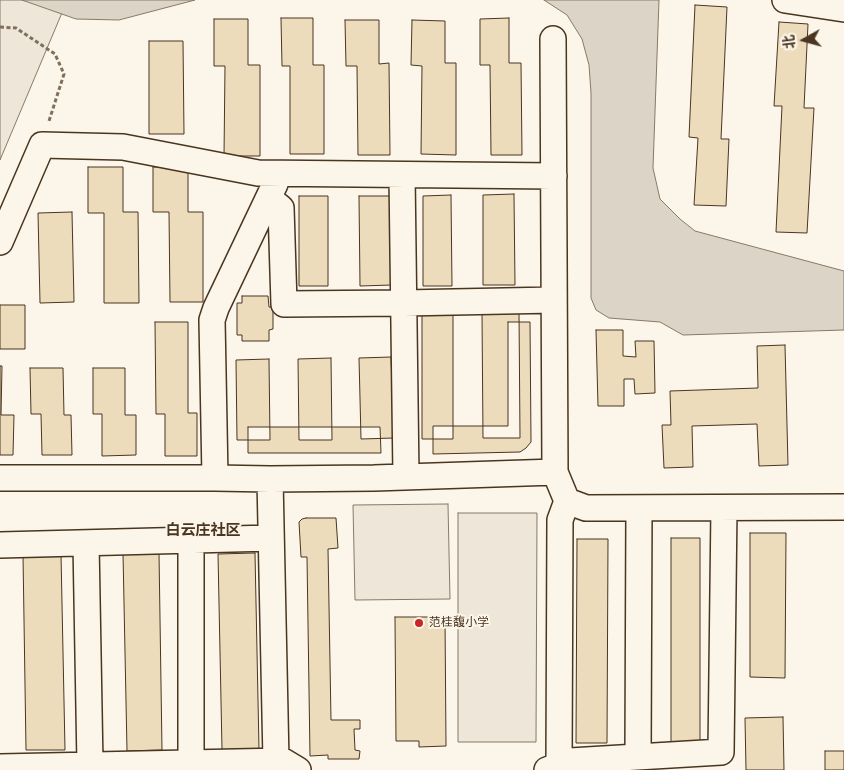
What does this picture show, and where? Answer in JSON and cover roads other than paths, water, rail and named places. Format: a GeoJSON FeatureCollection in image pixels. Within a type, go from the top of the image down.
{"type":"FeatureCollection","features":[{"type":"Feature","properties":{"kind":"lane"},"geometry":{"type":"LineString","coordinates":[[785,0],[844,9]]}},
{"type":"Feature","properties":{"kind":"lane"},"geometry":{"type":"LineString","coordinates":[[553,40],[555,472],[567,501],[560,520],[553,768],[570,761],[721,752],[724,508]]}},
{"type":"Feature","properties":{"kind":"lane"},"geometry":{"type":"LineString","coordinates":[[0,242],[42,145],[123,147],[258,173],[554,176]]}},
{"type":"Feature","properties":{"kind":"lane"},"geometry":{"type":"LineString","coordinates":[[215,478],[212,320],[280,174]]}},
{"type":"Feature","properties":{"kind":"lane"},"geometry":{"type":"LineString","coordinates":[[402,175],[406,477]]}},
{"type":"Feature","properties":{"kind":"lane"},"geometry":{"type":"LineString","coordinates":[[269,198],[281,208],[284,304],[554,300]]}},
{"type":"Feature","properties":{"kind":"lane"},"geometry":{"type":"LineString","coordinates":[[0,478],[215,478],[270,480],[555,472]]}},
{"type":"Feature","properties":{"kind":"lane"},"geometry":{"type":"LineString","coordinates":[[0,767],[191,763],[287,766],[271,538],[270,480]]}},
{"type":"Feature","properties":{"kind":"lane"},"geometry":{"type":"LineString","coordinates":[[567,501],[586,508],[844,507]]}},
{"type":"Feature","properties":{"kind":"lane"},"geometry":{"type":"LineString","coordinates":[[638,757],[639,508]]}},
{"type":"Feature","properties":{"kind":"lane"},"geometry":{"type":"LineString","coordinates":[[0,544],[271,538]]}},
{"type":"Feature","properties":{"kind":"lane"},"geometry":{"type":"LineString","coordinates":[[191,540],[191,763]]}},
{"type":"Feature","properties":{"kind":"lane"},"geometry":{"type":"LineString","coordinates":[[86,542],[90,765]]}},
{"type":"Feature","properties":{"kind":"place","name":"范桂馥小学"},"geometry":{"type":"Point","coordinates":[419,623]}},
{"type":"Feature","properties":{"kind":"district","name":"白云庄社区"},"geometry":{"type":"Point","coordinates":[203,531]}}]}
